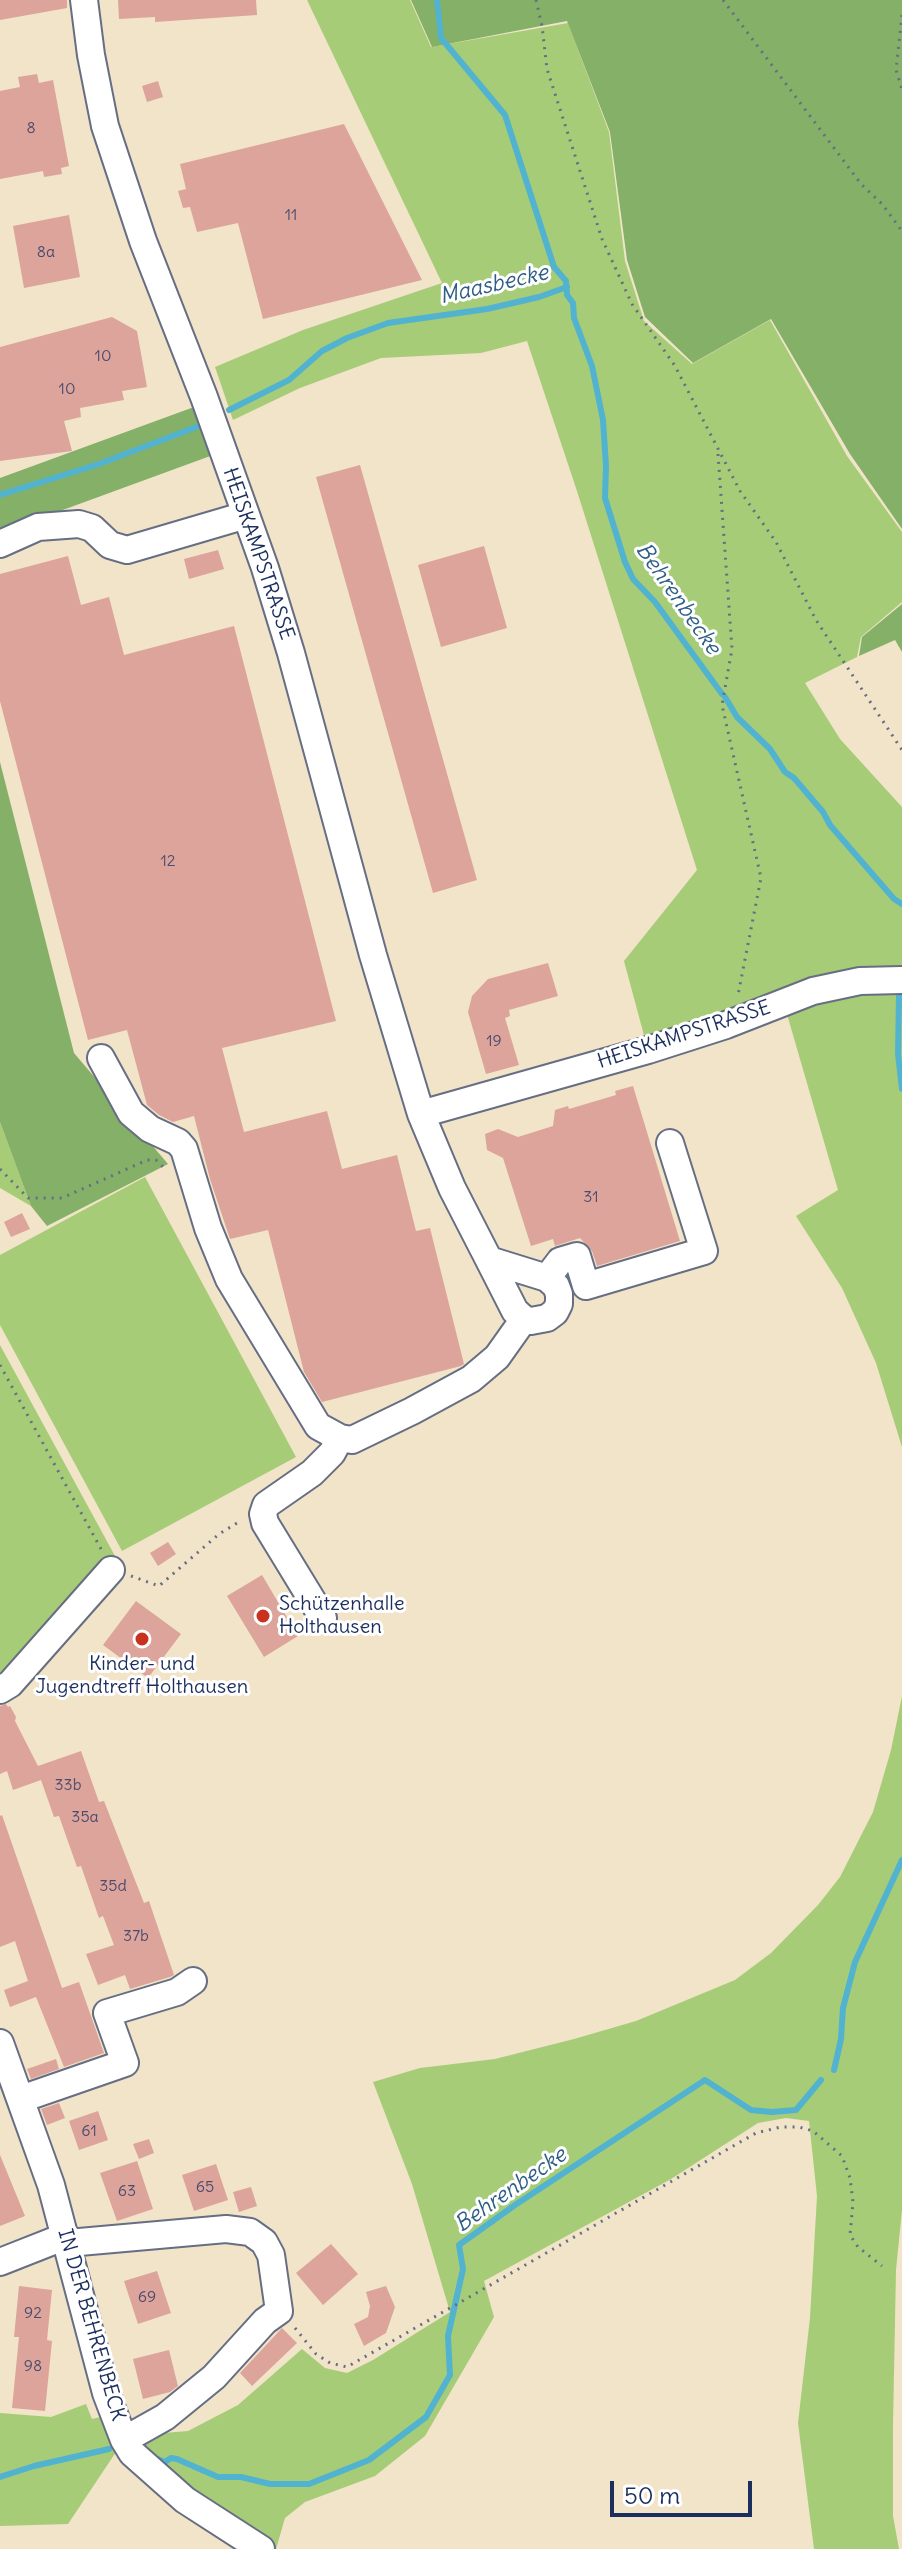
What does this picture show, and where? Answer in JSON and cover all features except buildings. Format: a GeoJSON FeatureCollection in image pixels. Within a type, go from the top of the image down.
{"type":"FeatureCollection","features":[{"type":"Feature","properties":{"kind":"street","name":"HEISKAMPSTRASSE"},"geometry":{"type":"LineString","coordinates":[[84,0],[105,126],[143,241],[246,515],[291,653],[373,955],[421,1114],[452,1188],[515,1311],[524,1319]]}},
{"type":"Feature","properties":{"kind":"street"},"geometry":{"type":"LineString","coordinates":[[0,544],[38,527],[79,524],[92,528],[110,545],[127,550],[246,515]]}},
{"type":"Feature","properties":{"kind":"street","name":"HEISKAMPSTRASSE"},"geometry":{"type":"LineString","coordinates":[[421,1114],[648,1050],[813,991],[860,981],[902,980]]}},
{"type":"Feature","properties":{"kind":"street"},"geometry":{"type":"LineString","coordinates":[[101,1058],[131,1113],[150,1129],[178,1142],[184,1149],[208,1228],[229,1279],[318,1426],[340,1438],[352,1440],[471,1379],[497,1357],[524,1319],[538,1321],[555,1312],[559,1294],[547,1278],[489,1260]]}},
{"type":"Feature","properties":{"kind":"street"},"geometry":{"type":"LineString","coordinates":[[547,1278],[560,1261],[577,1256],[586,1286],[704,1251],[670,1143]]}},
{"type":"Feature","properties":{"kind":"street"},"geometry":{"type":"LineString","coordinates":[[323,1618],[265,1523],[263,1514],[266,1505],[312,1473],[332,1453],[340,1438]]}},
{"type":"Feature","properties":{"kind":"street"},"geometry":{"type":"LineString","coordinates":[[0,1690],[10,1684],[111,1570]]}},
{"type":"Feature","properties":{"kind":"street"},"geometry":{"type":"LineString","coordinates":[[21,2099],[125,2063],[107,2013],[177,1992],[193,1981]]}},
{"type":"Feature","properties":{"kind":"street","name":"IN DER BEHRENBECK"},"geometry":{"type":"LineString","coordinates":[[0,2043],[51,2185],[106,2393],[124,2440],[132,2453],[185,2500],[261,2549]]}},
{"type":"Feature","properties":{"kind":"street"},"geometry":{"type":"LineString","coordinates":[[0,2262],[67,2239],[226,2229],[250,2232],[264,2242],[271,2255],[279,2311],[265,2321],[214,2377],[165,2417],[124,2440]]}},
{"type":"Feature","properties":{"kind":"path"},"geometry":{"type":"LineString","coordinates":[[536,0],[547,69],[602,239],[632,304],[675,366],[717,450],[740,491],[776,542],[816,620],[902,750]]}},
{"type":"Feature","properties":{"kind":"path"},"geometry":{"type":"LineString","coordinates":[[723,0],[861,184],[882,204],[902,231]]}},
{"type":"Feature","properties":{"kind":"path"},"geometry":{"type":"LineString","coordinates":[[902,15],[896,70],[902,89]]}},
{"type":"Feature","properties":{"kind":"path"},"geometry":{"type":"LineString","coordinates":[[717,450],[732,649],[722,705],[761,878],[733,1022]]}},
{"type":"Feature","properties":{"kind":"path"},"geometry":{"type":"LineString","coordinates":[[0,1169],[28,1198],[62,1198],[147,1160],[156,1160],[173,1179]]}},
{"type":"Feature","properties":{"kind":"path"},"geometry":{"type":"LineString","coordinates":[[0,1365],[111,1570],[159,1586],[219,1534],[266,1505]]}},
{"type":"Feature","properties":{"kind":"path"},"geometry":{"type":"LineString","coordinates":[[279,2311],[316,2354],[330,2363],[347,2367],[756,2133],[781,2127],[813,2131],[842,2156],[850,2178],[853,2202],[850,2235],[858,2247],[882,2266]]}},
{"type":"Feature","properties":{"kind":"green space"},"geometry":{"type":"Polygon","coordinates":[[[307,0],[410,0],[431,47],[568,23],[609,132],[625,261],[644,321],[692,364],[770,320],[847,456],[902,532],[902,602],[861,637],[857,657],[805,683],[840,739],[902,807],[902,1447],[876,1363],[842,1288],[796,1216],[838,1190],[782,997],[645,1039],[624,961],[697,870],[527,341],[481,353],[381,358],[300,388],[233,420],[215,367],[303,330],[442,283],[307,0]]]}},
{"type":"Feature","properties":{"kind":"green space"},"geometry":{"type":"Polygon","coordinates":[[[411,0],[902,0],[902,529],[850,454],[771,319],[693,363],[645,317],[627,260],[610,132],[567,21],[432,47],[411,0]]]}},
{"type":"Feature","properties":{"kind":"green space"},"geometry":{"type":"Polygon","coordinates":[[[194,407],[213,455],[0,533],[0,478],[194,407]]]}},
{"type":"Feature","properties":{"kind":"green space"},"geometry":{"type":"Polygon","coordinates":[[[902,604],[902,652],[895,640],[859,656],[862,637],[902,604]]]}},
{"type":"Feature","properties":{"kind":"green space"},"geometry":{"type":"Polygon","coordinates":[[[0,762],[74,1053],[168,1164],[47,1226],[31,1206],[0,1122],[0,762]]]}},
{"type":"Feature","properties":{"kind":"green space"},"geometry":{"type":"Polygon","coordinates":[[[0,1122],[31,1206],[0,1188],[0,1122]]]}},
{"type":"Feature","properties":{"kind":"green space"},"geometry":{"type":"Polygon","coordinates":[[[145,1177],[296,1457],[122,1551],[0,1325],[0,1255],[145,1177]]]}},
{"type":"Feature","properties":{"kind":"green space"},"geometry":{"type":"Polygon","coordinates":[[[0,1345],[115,1556],[47,1636],[0,1683],[0,1345]]]}},
{"type":"Feature","properties":{"kind":"green space"},"geometry":{"type":"Polygon","coordinates":[[[902,1696],[902,2210],[896,2270],[893,2425],[893,2516],[899,2549],[814,2549],[798,2423],[810,2318],[817,2196],[809,2121],[786,2118],[758,2123],[671,2179],[484,2281],[494,2317],[425,2436],[375,2476],[305,2502],[285,2518],[276,2549],[269,2549],[194,2497],[137,2444],[151,2434],[188,2431],[238,2405],[302,2349],[325,2368],[347,2373],[450,2312],[412,2184],[373,2082],[420,2068],[495,2059],[574,2039],[636,2021],[735,1980],[771,1953],[818,1905],[840,1877],[873,1812],[891,1750],[902,1696]]]}},
{"type":"Feature","properties":{"kind":"green space"},"geometry":{"type":"Polygon","coordinates":[[[86,2404],[92,2419],[105,2416],[116,2452],[68,2524],[0,2526],[0,2413],[51,2417],[86,2404]]]}},
{"type":"Feature","properties":{"kind":"waterway","name":"Behrenbecke"},"geometry":{"type":"LineString","coordinates":[[437,0],[441,38],[505,115],[554,267],[566,281],[574,318],[592,366],[603,420],[605,498],[625,562],[633,579],[655,602],[722,694]]}},
{"type":"Feature","properties":{"kind":"waterway","name":"Maasbecke"},"geometry":{"type":"LineString","coordinates":[[229,410],[289,380],[322,351],[388,323],[487,309],[567,287]]}},
{"type":"Feature","properties":{"kind":"waterway","name":"Maasbecke"},"geometry":{"type":"LineString","coordinates":[[0,495],[99,464],[199,426]]}},
{"type":"Feature","properties":{"kind":"waterway","name":"Behrenbecke"},"geometry":{"type":"LineString","coordinates":[[725,697],[737,717],[770,749],[785,772],[823,812],[830,825],[894,899],[902,904]]}},
{"type":"Feature","properties":{"kind":"waterway","name":"Behrenbecke"},"geometry":{"type":"LineString","coordinates":[[902,995],[899,996],[898,1054],[902,1089]]}},
{"type":"Feature","properties":{"kind":"waterway","name":"Behrenbecke"},"geometry":{"type":"LineString","coordinates":[[834,2070],[841,2039],[843,2008],[855,1962],[902,1860]]}},
{"type":"Feature","properties":{"kind":"waterway","name":"Behrenbecke"},"geometry":{"type":"LineString","coordinates":[[155,2458],[165,2462],[171,2458],[177,2459],[218,2477],[241,2477],[270,2484],[309,2484],[369,2460],[426,2417],[450,2375],[448,2336],[463,2269],[459,2245],[705,2080],[751,2110],[772,2112],[796,2110],[821,2080]]}},
{"type":"Feature","properties":{"kind":"waterway","name":"Behrenbecke"},"geometry":{"type":"LineString","coordinates":[[0,2477],[109,2449]]}},
{"type":"Feature","properties":{"kind":"place","name":"Schützenhalle Holthausen"},"geometry":{"type":"Point","coordinates":[263,1616]}},
{"type":"Feature","properties":{"kind":"place","name":"Kinder- und Jugendtreff Holthausen"},"geometry":{"type":"Point","coordinates":[142,1639]}}]}
